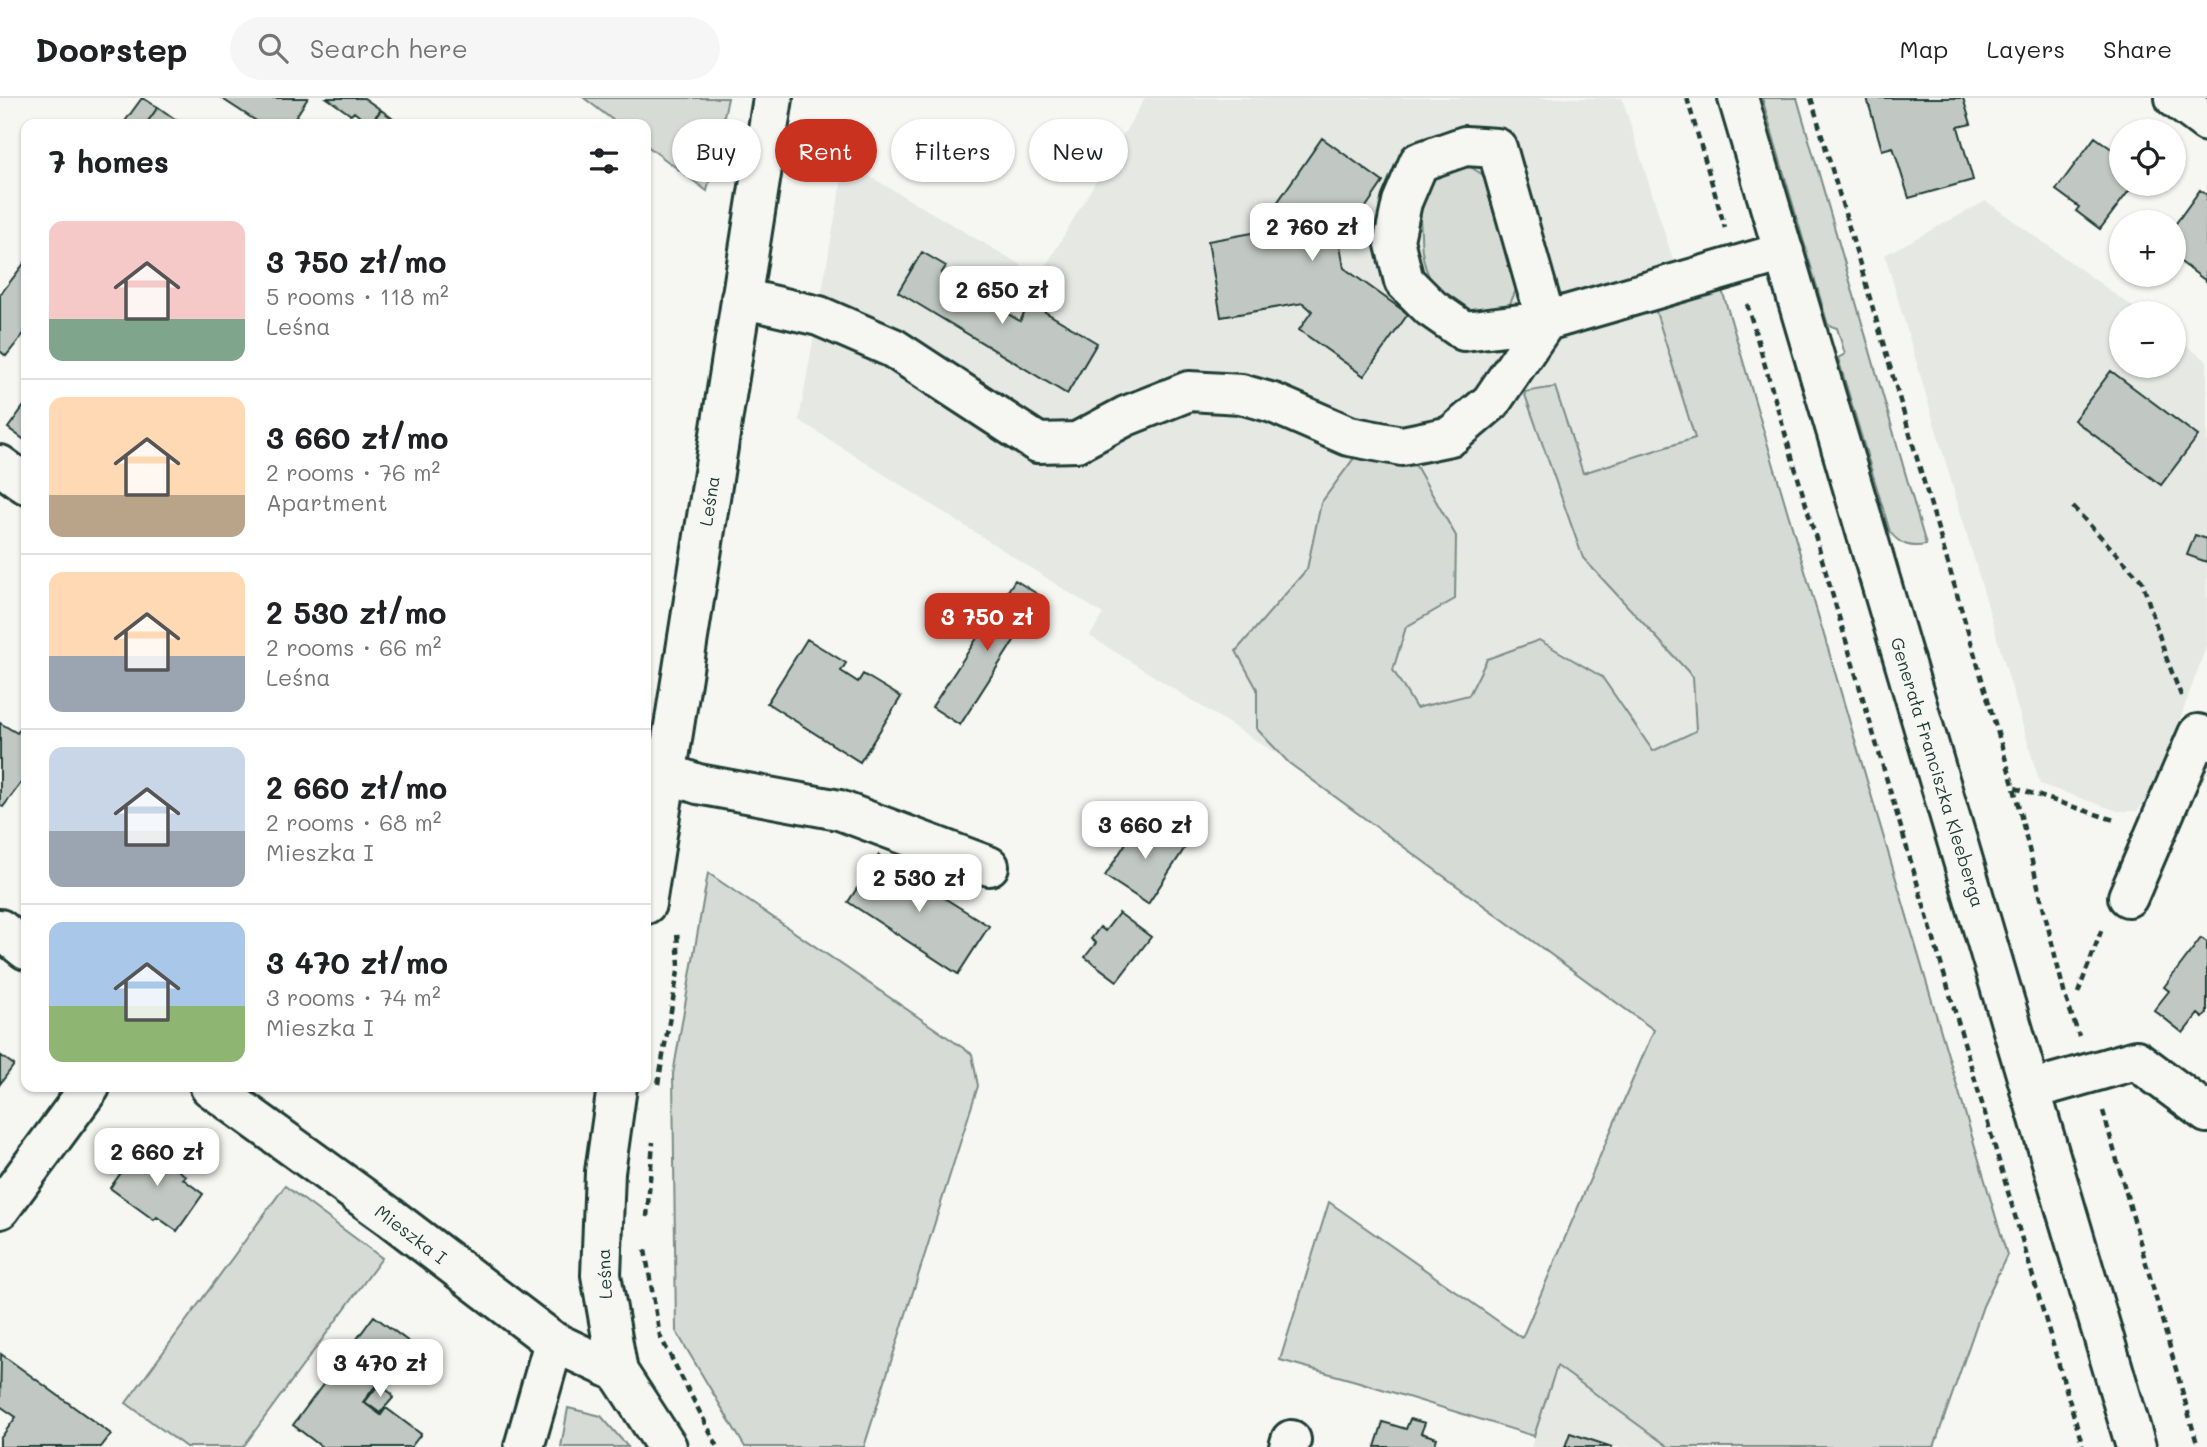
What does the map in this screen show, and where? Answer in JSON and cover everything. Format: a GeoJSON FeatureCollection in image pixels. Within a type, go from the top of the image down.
{"type":"FeatureCollection","features":[{"type":"Feature","properties":{"kind":"street","name":"Leśna"},"geometry":{"type":"LineString","coordinates":[[661,915],[666,773],[773,98]]}},
{"type":"Feature","properties":{"kind":"street","name":"Generała Franciszka Kleeberga"},"geometry":{"type":"LineString","coordinates":[[1738,98],[2136,1447]]}},
{"type":"Feature","properties":{"kind":"street"},"geometry":{"type":"LineString","coordinates":[[2175,98],[2207,122]]}},
{"type":"Feature","properties":{"kind":"street"},"geometry":{"type":"LineString","coordinates":[[741,298],[819,316],[893,348],[1038,443],[1077,442],[1126,416],[1189,391],[1241,394],[1273,403],[1349,436],[1402,446],[1451,436],[1491,402],[1546,321],[1497,148],[1465,146],[1419,162],[1402,202],[1394,240],[1405,281],[1431,308],[1464,331],[1546,321],[1784,253]]}},
{"type":"Feature","properties":{"kind":"street"},"geometry":{"type":"LineString","coordinates":[[0,465],[21,480]]}},
{"type":"Feature","properties":{"kind":"street"},"geometry":{"type":"LineString","coordinates":[[2128,897],[2155,833],[2202,737]]}},
{"type":"Feature","properties":{"kind":"street"},"geometry":{"type":"LineString","coordinates":[[666,773],[698,784],[839,810],[989,866]]}},
{"type":"Feature","properties":{"kind":"street"},"geometry":{"type":"LineString","coordinates":[[0,929],[21,946]]}},
{"type":"Feature","properties":{"kind":"street"},"geometry":{"type":"LineString","coordinates":[[2030,1090],[2136,1060],[2207,1113]]}},
{"type":"Feature","properties":{"kind":"street"},"geometry":{"type":"LineString","coordinates":[[0,1209],[86,1092]]}},
{"type":"Feature","properties":{"kind":"street","name":"Mieszka I"},"geometry":{"type":"LineString","coordinates":[[217,1092],[390,1217],[554,1342],[618,1372]]}},
{"type":"Feature","properties":{"kind":"street","name":"Leśna"},"geometry":{"type":"LineString","coordinates":[[616,1092],[605,1172],[601,1275],[618,1372],[667,1447]]}},
{"type":"Feature","properties":{"kind":"street"},"geometry":{"type":"LineString","coordinates":[[524,1447],[554,1342]]}},
{"type":"Feature","properties":{"kind":"path"},"geometry":{"type":"LineString","coordinates":[[1687,98],[2083,1447]]}},
{"type":"Feature","properties":{"kind":"path"},"geometry":{"type":"LineString","coordinates":[[1811,98],[2014,788],[2065,996],[2092,1072],[2198,1447]]}},
{"type":"Feature","properties":{"kind":"path"},"geometry":{"type":"LineString","coordinates":[[2073,507],[2142,581],[2166,657],[2202,737]]}},
{"type":"Feature","properties":{"kind":"path"},"geometry":{"type":"LineString","coordinates":[[2014,788],[2155,833]]}},
{"type":"Feature","properties":{"kind":"path"},"geometry":{"type":"LineString","coordinates":[[2078,993],[2107,915],[2128,897]]}},
{"type":"Feature","properties":{"kind":"path"},"geometry":{"type":"LineString","coordinates":[[657,1091],[679,966],[661,915]]}},
{"type":"Feature","properties":{"kind":"path"},"geometry":{"type":"LineString","coordinates":[[646,1222],[654,1130]]}},
{"type":"Feature","properties":{"kind":"path"},"geometry":{"type":"LineString","coordinates":[[644,1248],[660,1336],[718,1447]]}},
{"type":"Feature","properties":{"kind":"shaded area"},"geometry":{"type":"Polygon","coordinates":[[[584,98],[728,98],[723,119],[672,119],[672,165],[651,149],[651,119],[611,119],[584,98]]]}},
{"type":"Feature","properties":{"kind":"shaded area"},"geometry":{"type":"Polygon","coordinates":[[[1145,98],[1622,98],[1680,282],[1830,811],[1289,763],[1090,636],[1103,614],[799,420],[841,182],[877,181],[1040,276],[1095,182],[1128,182],[1128,127],[1145,98]]]}},
{"type":"Feature","properties":{"kind":"shaded area"},"geometry":{"type":"Polygon","coordinates":[[[1762,98],[1797,98],[1926,545],[1906,544],[1890,532],[1838,358],[1845,354],[1837,328],[1828,325],[1762,98]]]}},
{"type":"Feature","properties":{"kind":"shaded area"},"geometry":{"type":"Polygon","coordinates":[[[1469,166],[1483,175],[1516,290],[1507,311],[1472,317],[1449,301],[1428,274],[1422,249],[1420,220],[1436,176],[1469,166]]]}},
{"type":"Feature","properties":{"kind":"shaded area"},"geometry":{"type":"Polygon","coordinates":[[[695,182],[709,182],[707,191],[695,182]]]}},
{"type":"Feature","properties":{"kind":"shaded area"},"geometry":{"type":"Polygon","coordinates":[[[1986,201],[2124,301],[2109,301],[2109,378],[2186,378],[2186,346],[2207,361],[2207,644],[2154,792],[2137,811],[2118,811],[2040,784],[1885,255],[1986,201]]]}},
{"type":"Feature","properties":{"kind":"shaded area"},"geometry":{"type":"Polygon","coordinates":[[[1720,283],[2007,1255],[1983,1306],[1934,1447],[1669,1447],[1557,1366],[1534,1436],[1280,1360],[1329,1202],[1522,1338],[1654,1030],[1289,763],[1257,729],[1257,689],[1236,651],[1307,569],[1321,503],[1360,450],[1416,466],[1456,536],[1455,599],[1406,627],[1393,670],[1416,708],[1469,695],[1487,659],[1539,640],[1602,677],[1653,751],[1696,731],[1693,677],[1583,558],[1524,392],[1555,387],[1583,473],[1695,438],[1653,302],[1720,283]]]}},
{"type":"Feature","properties":{"kind":"shaded area"},"geometry":{"type":"Polygon","coordinates":[[[708,873],[972,1054],[978,1086],[864,1447],[745,1447],[676,1331],[673,1074],[708,873]]]}},
{"type":"Feature","properties":{"kind":"shaded area"},"geometry":{"type":"Polygon","coordinates":[[[285,1186],[382,1258],[243,1447],[186,1447],[126,1403],[285,1186]]]}},
{"type":"Feature","properties":{"kind":"shaded area"},"geometry":{"type":"Polygon","coordinates":[[[1557,1366],[1669,1447],[1531,1447],[1557,1366]]]}},
{"type":"Feature","properties":{"kind":"shaded area"},"geometry":{"type":"Polygon","coordinates":[[[568,1408],[601,1416],[628,1447],[561,1447],[568,1408]]]}},
{"type":"Feature","properties":{"kind":"building"},"geometry":{"type":"Polygon","coordinates":[[[142,98],[158,107],[150,119],[127,119],[142,98]]]}},
{"type":"Feature","properties":{"kind":"building"},"geometry":{"type":"Polygon","coordinates":[[[221,98],[308,98],[294,119],[253,119],[221,98]]]}},
{"type":"Feature","properties":{"kind":"building"},"geometry":{"type":"Polygon","coordinates":[[[327,98],[364,98],[381,110],[373,119],[363,119],[354,112],[351,115],[327,98]]]}},
{"type":"Feature","properties":{"kind":"building"},"geometry":{"type":"Polygon","coordinates":[[[1867,98],[1963,98],[1971,124],[1958,127],[1973,180],[1909,198],[1893,147],[1882,150],[1867,98]]]}},
{"type":"Feature","properties":{"kind":"building"},"geometry":{"type":"Polygon","coordinates":[[[158,107],[175,119],[150,119],[158,107]]]}},
{"type":"Feature","properties":{"kind":"building"},"geometry":{"type":"Polygon","coordinates":[[[381,110],[393,119],[375,119],[381,110]]]}},
{"type":"Feature","properties":{"kind":"building"},"geometry":{"type":"Polygon","coordinates":[[[2095,137],[2109,147],[2109,196],[2125,196],[2114,210],[2109,210],[2109,217],[2100,229],[2076,211],[2079,207],[2056,190],[2095,137]]]}},
{"type":"Feature","properties":{"kind":"building"},"geometry":{"type":"Polygon","coordinates":[[[1322,138],[1383,182],[1340,245],[1344,268],[1408,314],[1364,376],[1299,330],[1312,311],[1303,303],[1221,317],[1208,241],[1291,226],[1297,217],[1277,203],[1322,138]]]}},
{"type":"Feature","properties":{"kind":"building"},"geometry":{"type":"Polygon","coordinates":[[[2200,190],[2207,195],[2206,281],[2186,266],[2186,210],[2200,190]]]}},
{"type":"Feature","properties":{"kind":"building"},"geometry":{"type":"Polygon","coordinates":[[[922,252],[946,266],[941,274],[1020,321],[1030,303],[1097,343],[1067,394],[898,292],[922,252]]]}},
{"type":"Feature","properties":{"kind":"building"},"geometry":{"type":"Polygon","coordinates":[[[21,268],[21,337],[6,356],[0,351],[0,295],[21,268]]]}},
{"type":"Feature","properties":{"kind":"building"},"geometry":{"type":"Polygon","coordinates":[[[2109,374],[2109,378],[2120,378],[2198,436],[2161,485],[2074,420],[2109,374]]]}},
{"type":"Feature","properties":{"kind":"building"},"geometry":{"type":"Polygon","coordinates":[[[21,410],[21,437],[8,428],[21,410]]]}},
{"type":"Feature","properties":{"kind":"building"},"geometry":{"type":"Polygon","coordinates":[[[2195,535],[2207,539],[2207,562],[2187,555],[2195,535]]]}},
{"type":"Feature","properties":{"kind":"building"},"geometry":{"type":"Polygon","coordinates":[[[1015,580],[1042,597],[960,725],[932,707],[1015,580]]]}},
{"type":"Feature","properties":{"kind":"building"},"geometry":{"type":"Polygon","coordinates":[[[807,639],[846,663],[841,671],[858,682],[863,674],[901,697],[860,762],[767,703],[807,639]]]}},
{"type":"Feature","properties":{"kind":"building"},"geometry":{"type":"Polygon","coordinates":[[[0,723],[17,733],[21,727],[21,783],[3,807],[0,805],[0,723]]]}},
{"type":"Feature","properties":{"kind":"building"},"geometry":{"type":"Polygon","coordinates":[[[1142,818],[1186,846],[1148,904],[1105,876],[1142,818]]]}},
{"type":"Feature","properties":{"kind":"building"},"geometry":{"type":"Polygon","coordinates":[[[879,855],[923,884],[929,875],[945,884],[938,894],[989,926],[958,974],[848,902],[879,855]]]}},
{"type":"Feature","properties":{"kind":"building"},"geometry":{"type":"Polygon","coordinates":[[[1119,913],[1151,937],[1117,981],[1085,957],[1096,943],[1091,939],[1100,927],[1105,931],[1119,913]]]}},
{"type":"Feature","properties":{"kind":"building"},"geometry":{"type":"Polygon","coordinates":[[[2201,938],[2207,942],[2207,1013],[2203,1018],[2198,1014],[2183,1033],[2154,1010],[2169,991],[2164,987],[2201,938]]]}},
{"type":"Feature","properties":{"kind":"building"},"geometry":{"type":"Polygon","coordinates":[[[0,1055],[14,1065],[0,1084],[0,1055]]]}},
{"type":"Feature","properties":{"kind":"building"},"geometry":{"type":"Polygon","coordinates":[[[142,1144],[186,1176],[183,1179],[203,1194],[177,1231],[157,1217],[154,1220],[110,1188],[142,1144]]]}},
{"type":"Feature","properties":{"kind":"building"},"geometry":{"type":"Polygon","coordinates":[[[374,1316],[409,1342],[363,1402],[381,1415],[386,1408],[421,1434],[411,1447],[322,1447],[293,1425],[374,1316]]]}},
{"type":"Feature","properties":{"kind":"building"},"geometry":{"type":"Polygon","coordinates":[[[1,1354],[111,1434],[101,1447],[0,1447],[0,1439],[16,1417],[0,1406],[1,1354]]]}},
{"type":"Feature","properties":{"kind":"building"},"geometry":{"type":"Polygon","coordinates":[[[379,1384],[392,1394],[393,1398],[380,1413],[365,1402],[379,1384]]]}},
{"type":"Feature","properties":{"kind":"building"},"geometry":{"type":"Polygon","coordinates":[[[1410,1419],[1425,1423],[1421,1433],[1437,1438],[1434,1447],[1375,1447],[1383,1422],[1406,1429],[1410,1419]]]}},
{"type":"Feature","properties":{"kind":"building"},"geometry":{"type":"Polygon","coordinates":[[[1570,1433],[1612,1447],[1565,1447],[1570,1433]]]}}]}
